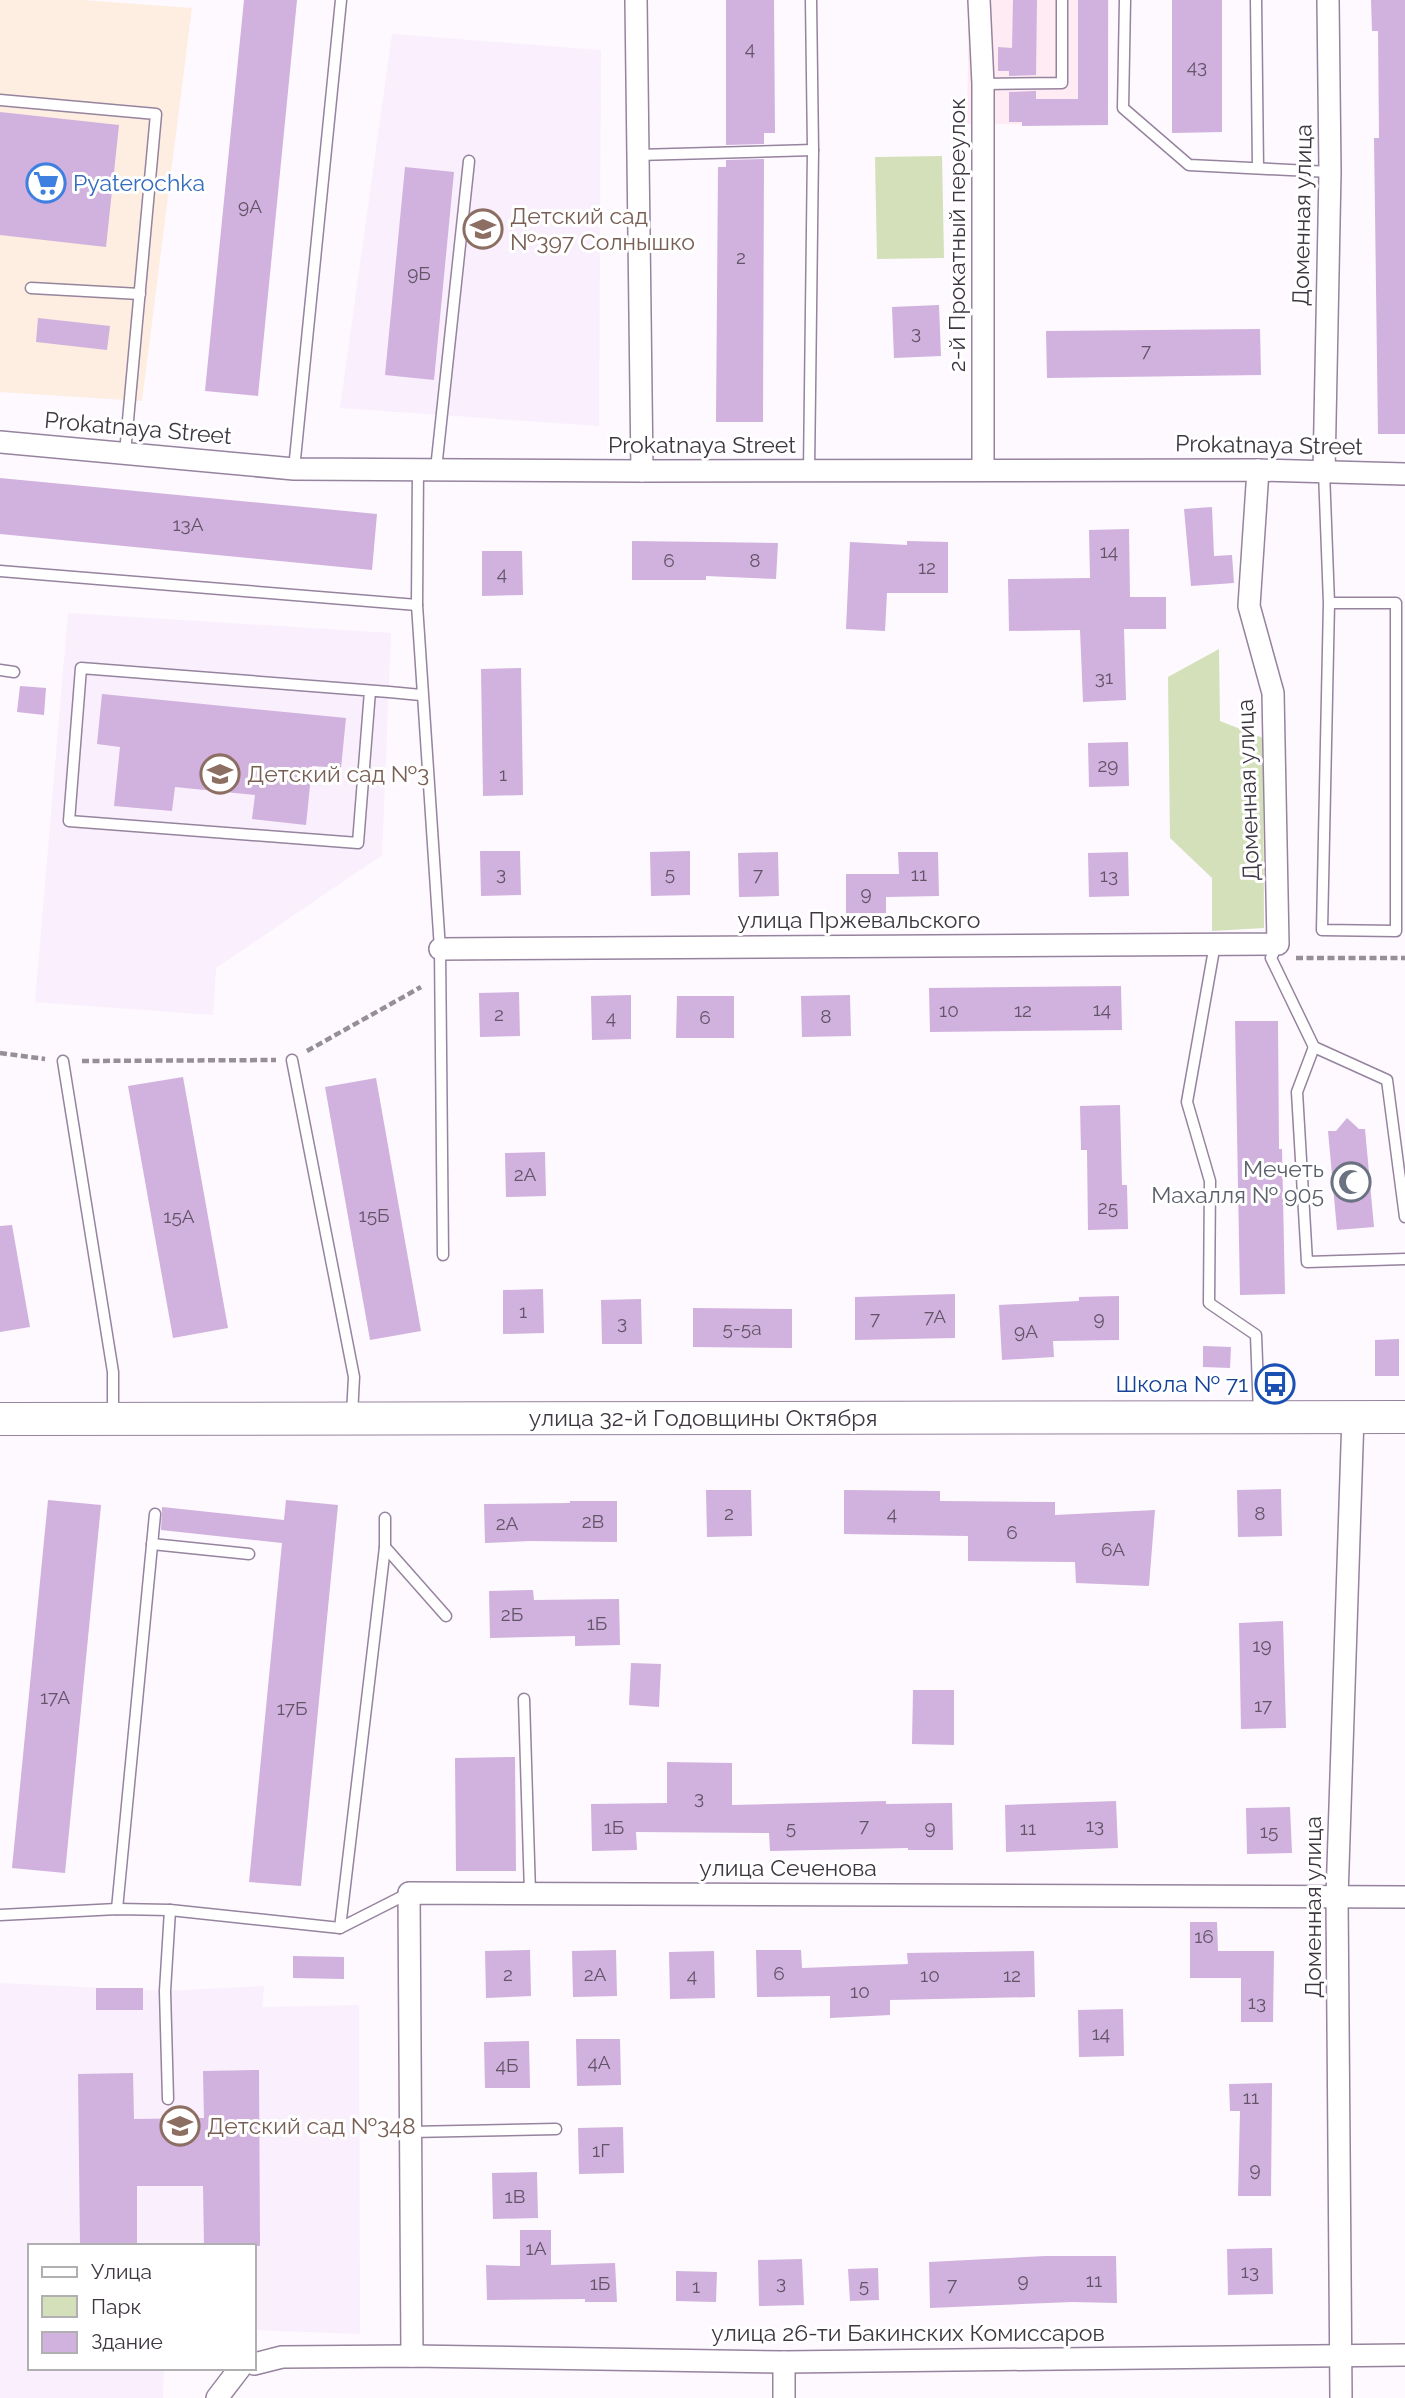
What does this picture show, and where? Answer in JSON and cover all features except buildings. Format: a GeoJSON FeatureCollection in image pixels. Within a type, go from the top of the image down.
{"type":"FeatureCollection","features":[{"type":"Feature","properties":{"kind":"main road","name":"улица 32-й Годовщины Октября"},"geometry":{"type":"LineString","coordinates":[[0,1419],[1405,1417]]}},
{"type":"Feature","properties":{"kind":"street"},"geometry":{"type":"LineString","coordinates":[[636,0],[642,471]]}},
{"type":"Feature","properties":{"kind":"street","name":"2-й Прокатный переулок"},"geometry":{"type":"LineString","coordinates":[[979,0],[983,84],[983,470]]}},
{"type":"Feature","properties":{"kind":"street","name":"Доменная улица"},"geometry":{"type":"LineString","coordinates":[[1324,472],[1330,172],[1328,0]]}},
{"type":"Feature","properties":{"kind":"street","name":"Prokatnaya Street"},"geometry":{"type":"LineString","coordinates":[[0,442],[294,469],[1258,470],[1405,474]]}},
{"type":"Feature","properties":{"kind":"street","name":"Доменная улица"},"geometry":{"type":"LineString","coordinates":[[1258,470],[1249,606],[1273,693],[1275,951]]}},
{"type":"Feature","properties":{"kind":"street","name":"улица Пржевальского"},"geometry":{"type":"LineString","coordinates":[[440,949],[1215,944],[1275,951]]}},
{"type":"Feature","properties":{"kind":"street","name":"Доменная улица"},"geometry":{"type":"LineString","coordinates":[[1341,2398],[1337,1897],[1353,1416]]}},
{"type":"Feature","properties":{"kind":"street"},"geometry":{"type":"LineString","coordinates":[[409,1893],[412,2356]]}},
{"type":"Feature","properties":{"kind":"street","name":"улица Сеченова"},"geometry":{"type":"LineString","coordinates":[[409,1893],[1405,1897]]}},
{"type":"Feature","properties":{"kind":"street","name":"улица 26-ти Бакинских Комиссаров"},"geometry":{"type":"LineString","coordinates":[[256,2364],[282,2357],[412,2356],[784,2362],[1405,2355]]}},
{"type":"Feature","properties":{"kind":"street"},"geometry":{"type":"LineString","coordinates":[[784,2362],[784,2398]]}},
{"type":"Feature","properties":{"kind":"street"},"geometry":{"type":"LineString","coordinates":[[217,2398],[238,2370]]}},
{"type":"Feature","properties":{"kind":"lane"},"geometry":{"type":"LineString","coordinates":[[294,469],[341,0]]}},
{"type":"Feature","properties":{"kind":"lane"},"geometry":{"type":"LineString","coordinates":[[809,471],[813,150],[811,0]]}},
{"type":"Feature","properties":{"kind":"lane"},"geometry":{"type":"LineString","coordinates":[[983,84],[1062,83],[1062,0]]}},
{"type":"Feature","properties":{"kind":"lane"},"geometry":{"type":"LineString","coordinates":[[1125,0],[1123,108],[1189,165],[1330,172]]}},
{"type":"Feature","properties":{"kind":"lane"},"geometry":{"type":"LineString","coordinates":[[1256,0],[1258,168]]}},
{"type":"Feature","properties":{"kind":"lane"},"geometry":{"type":"LineString","coordinates":[[0,100],[156,114],[125,453]]}},
{"type":"Feature","properties":{"kind":"lane"},"geometry":{"type":"LineString","coordinates":[[638,155],[813,150]]}},
{"type":"Feature","properties":{"kind":"lane"},"geometry":{"type":"LineString","coordinates":[[443,1255],[440,949],[416,605],[427,469],[469,161]]}},
{"type":"Feature","properties":{"kind":"lane"},"geometry":{"type":"LineString","coordinates":[[31,288],[140,294]]}},
{"type":"Feature","properties":{"kind":"lane"},"geometry":{"type":"LineString","coordinates":[[1324,472],[1329,603],[1322,930],[1396,931],[1396,603],[1329,603]]}},
{"type":"Feature","properties":{"kind":"lane"},"geometry":{"type":"LineString","coordinates":[[0,570],[416,605]]}},
{"type":"Feature","properties":{"kind":"lane"},"geometry":{"type":"LineString","coordinates":[[370,691],[358,843],[69,821],[81,668],[421,695]]}},
{"type":"Feature","properties":{"kind":"lane"},"geometry":{"type":"LineString","coordinates":[[0,670],[14,672]]}},
{"type":"Feature","properties":{"kind":"lane"},"geometry":{"type":"LineString","coordinates":[[1215,944],[1186,1102],[1210,1181],[1209,1303],[1256,1335],[1259,1416]]}},
{"type":"Feature","properties":{"kind":"lane"},"geometry":{"type":"LineString","coordinates":[[1275,951],[1314,1047],[1297,1092],[1307,1262],[1405,1259]]}},
{"type":"Feature","properties":{"kind":"lane"},"geometry":{"type":"LineString","coordinates":[[1314,1047],[1387,1080],[1405,1217]]}},
{"type":"Feature","properties":{"kind":"lane"},"geometry":{"type":"LineString","coordinates":[[292,1060],[354,1377],[352,1418]]}},
{"type":"Feature","properties":{"kind":"lane"},"geometry":{"type":"LineString","coordinates":[[63,1062],[113,1372],[113,1420]]}},
{"type":"Feature","properties":{"kind":"lane"},"geometry":{"type":"LineString","coordinates":[[117,1909],[155,1514]]}},
{"type":"Feature","properties":{"kind":"lane"},"geometry":{"type":"LineString","coordinates":[[340,1928],[385,1546],[385,1518]]}},
{"type":"Feature","properties":{"kind":"lane"},"geometry":{"type":"LineString","coordinates":[[152,1544],[249,1554]]}},
{"type":"Feature","properties":{"kind":"lane"},"geometry":{"type":"LineString","coordinates":[[385,1546],[446,1616]]}},
{"type":"Feature","properties":{"kind":"lane"},"geometry":{"type":"LineString","coordinates":[[524,1699],[530,1894]]}},
{"type":"Feature","properties":{"kind":"lane"},"geometry":{"type":"LineString","coordinates":[[0,1915],[117,1909],[170,1910],[340,1928],[409,1893]]}},
{"type":"Feature","properties":{"kind":"lane"},"geometry":{"type":"LineString","coordinates":[[168,2099],[164,1991],[170,1910]]}},
{"type":"Feature","properties":{"kind":"lane"},"geometry":{"type":"LineString","coordinates":[[410,2132],[556,2129]]}},
{"type":"Feature","properties":{"kind":"path"},"geometry":{"type":"LineString","coordinates":[[1275,951],[1405,958]]}},
{"type":"Feature","properties":{"kind":"path"},"geometry":{"type":"LineString","coordinates":[[0,1053],[63,1062],[292,1060],[440,976]]}},
{"type":"Feature","properties":{"kind":"shaded area"},"geometry":{"type":"Polygon","coordinates":[[[0,0],[82,0],[192,8],[142,401],[0,392],[0,0]]]}},
{"type":"Feature","properties":{"kind":"shaded area"},"geometry":{"type":"Polygon","coordinates":[[[969,0],[1109,0],[1108,125],[967,124],[969,0]]]}},
{"type":"Feature","properties":{"kind":"shaded area","name":"Детский сад №397 Солнышко"},"geometry":{"type":"Polygon","coordinates":[[[392,34],[601,50],[599,426],[340,408],[392,34]]]}},
{"type":"Feature","properties":{"kind":"shaded area","name":"Детский сад №3"},"geometry":{"type":"Polygon","coordinates":[[[68,613],[391,633],[382,855],[216,968],[213,1015],[35,1002],[68,613]]]}},
{"type":"Feature","properties":{"kind":"shaded area","name":"Детский сад №348"},"geometry":{"type":"Polygon","coordinates":[[[0,1983],[165,1991],[264,1986],[262,2007],[359,2005],[360,2334],[256,2330],[256,2244],[28,2244],[28,2370],[164,2370],[163,2398],[0,2398],[0,1983]]]}},
{"type":"Feature","properties":{"kind":"green space"},"geometry":{"type":"Polygon","coordinates":[[[942,156],[944,258],[877,259],[875,157],[942,156]]]}},
{"type":"Feature","properties":{"kind":"green space"},"geometry":{"type":"Polygon","coordinates":[[[1219,649],[1220,721],[1263,738],[1264,928],[1212,931],[1212,878],[1170,838],[1168,677],[1219,649]]]}},
{"type":"Feature","properties":{"kind":"place","name":"Pyaterochka"},"geometry":{"type":"Point","coordinates":[46,183]}},
{"type":"Feature","properties":{"kind":"place","name":"Детский сад №397 Солнышко"},"geometry":{"type":"Point","coordinates":[483,229]}},
{"type":"Feature","properties":{"kind":"place","name":"Детский сад №3"},"geometry":{"type":"Point","coordinates":[220,774]}},
{"type":"Feature","properties":{"kind":"place","name":"Мечеть Махалля № 905"},"geometry":{"type":"Point","coordinates":[1351,1182]}},
{"type":"Feature","properties":{"kind":"place","name":"Школа № 71"},"geometry":{"type":"Point","coordinates":[1275,1384]}},
{"type":"Feature","properties":{"kind":"place","name":"Детский сад №348"},"geometry":{"type":"Point","coordinates":[180,2126]}}]}
